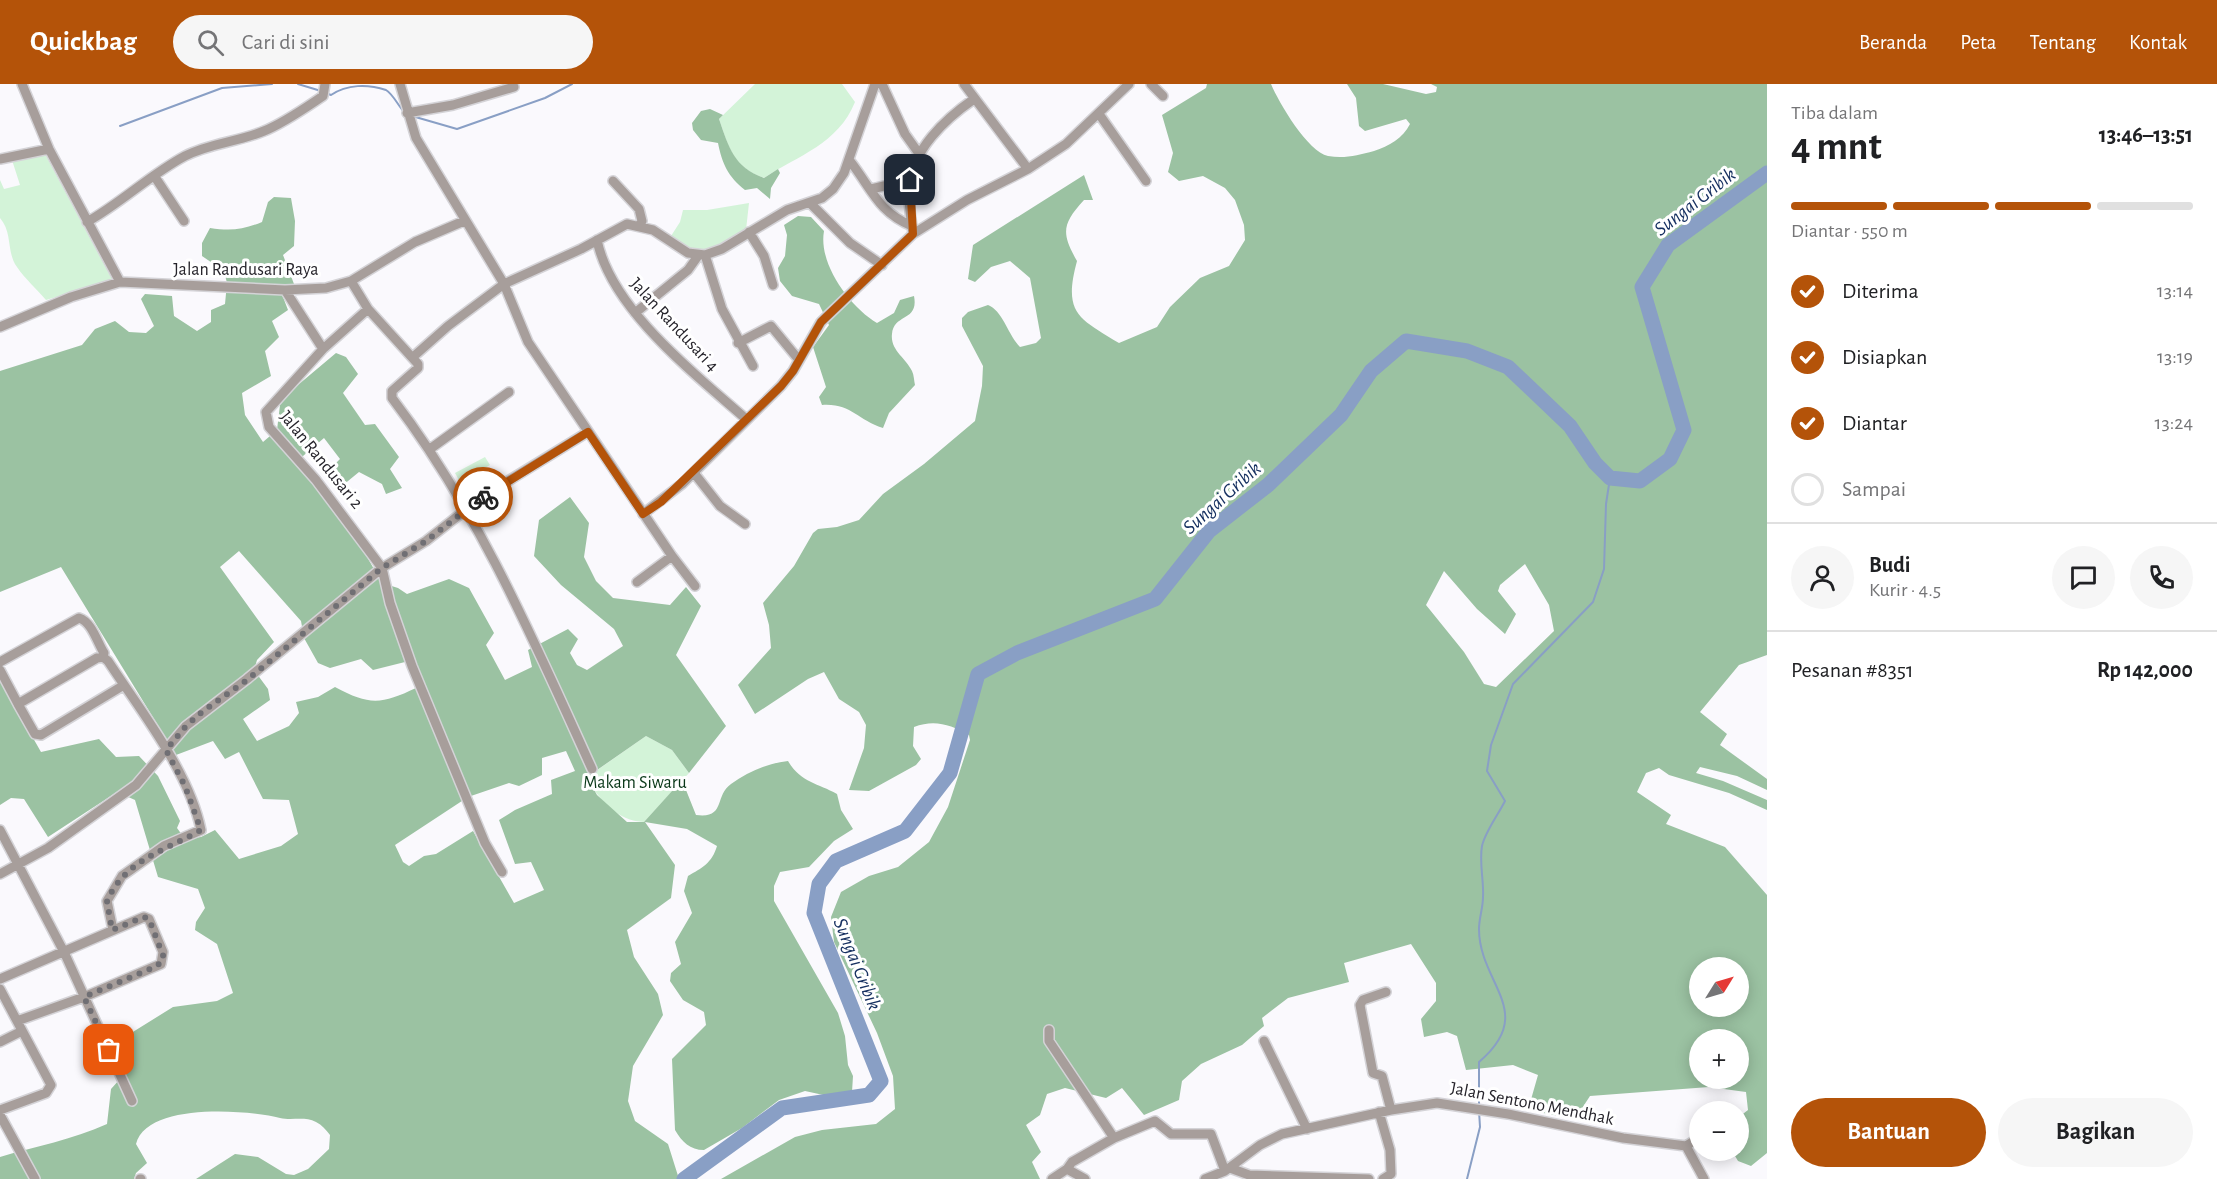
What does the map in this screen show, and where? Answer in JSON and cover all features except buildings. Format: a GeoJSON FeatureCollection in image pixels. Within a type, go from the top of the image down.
{"type":"FeatureCollection","features":[{"type":"Feature","properties":{"kind":"street"},"geometry":{"type":"LineString","coordinates":[[22,84],[49,149],[120,282]]}},
{"type":"Feature","properties":{"kind":"street"},"geometry":{"type":"LineString","coordinates":[[400,84],[407,114],[416,138],[504,284],[528,342],[643,514],[695,586]]}},
{"type":"Feature","properties":{"kind":"street"},"geometry":{"type":"LineString","coordinates":[[635,313],[688,270],[701,256],[787,210],[822,198],[833,189],[850,161],[875,84]]}},
{"type":"Feature","properties":{"kind":"street"},"geometry":{"type":"LineString","coordinates":[[882,84],[905,134],[920,155]]}},
{"type":"Feature","properties":{"kind":"street"},"geometry":{"type":"LineString","coordinates":[[964,84],[1028,169]]}},
{"type":"Feature","properties":{"kind":"street"},"geometry":{"type":"LineString","coordinates":[[643,514],[693,473],[781,386],[821,322],[882,265],[913,230],[1028,169],[1066,144],[1129,84]]}},
{"type":"Feature","properties":{"kind":"street"},"geometry":{"type":"LineString","coordinates":[[1151,84],[1163,96]]}},
{"type":"Feature","properties":{"kind":"street"},"geometry":{"type":"LineString","coordinates":[[407,114],[453,105],[514,87]]}},
{"type":"Feature","properties":{"kind":"street"},"geometry":{"type":"LineString","coordinates":[[87,222],[114,207],[155,177],[202,148],[264,131],[324,90]]}},
{"type":"Feature","properties":{"kind":"street"},"geometry":{"type":"LineString","coordinates":[[913,230],[910,180],[920,155],[945,121],[974,99]]}},
{"type":"Feature","properties":{"kind":"street"},"geometry":{"type":"LineString","coordinates":[[1099,114],[1146,181]]}},
{"type":"Feature","properties":{"kind":"street"},"geometry":{"type":"LineString","coordinates":[[0,159],[49,149]]}},
{"type":"Feature","properties":{"kind":"street"},"geometry":{"type":"LineString","coordinates":[[850,161],[872,189],[879,203],[893,218],[913,230]]}},
{"type":"Feature","properties":{"kind":"street"},"geometry":{"type":"LineString","coordinates":[[155,177],[183,221]]}},
{"type":"Feature","properties":{"kind":"street"},"geometry":{"type":"LineString","coordinates":[[872,189],[910,180]]}},
{"type":"Feature","properties":{"kind":"street"},"geometry":{"type":"LineString","coordinates":[[613,181],[639,209],[642,221],[640,225]]}},
{"type":"Feature","properties":{"kind":"street"},"geometry":{"type":"LineString","coordinates":[[810,203],[850,243],[882,265]]}},
{"type":"Feature","properties":{"kind":"street","name":"Jalan Randusari Raya"},"geometry":{"type":"LineString","coordinates":[[0,327],[71,297],[120,282],[285,290],[326,288],[351,281],[415,242],[464,220]]}},
{"type":"Feature","properties":{"kind":"street"},"geometry":{"type":"LineString","coordinates":[[413,357],[448,326],[504,284],[627,225],[640,225],[701,256],[738,343],[753,366]]}},
{"type":"Feature","properties":{"kind":"street"},"geometry":{"type":"LineString","coordinates":[[749,232],[764,256],[773,285]]}},
{"type":"Feature","properties":{"kind":"street","name":"Jalan Randusari 4"},"geometry":{"type":"LineString","coordinates":[[597,240],[601,261],[608,275],[635,313],[691,370],[746,419]]}},
{"type":"Feature","properties":{"kind":"street"},"geometry":{"type":"LineString","coordinates":[[351,281],[368,309],[418,364],[418,368],[391,395],[430,449],[467,509],[531,633],[592,769]]}},
{"type":"Feature","properties":{"kind":"street"},"geometry":{"type":"LineString","coordinates":[[285,290],[323,349]]}},
{"type":"Feature","properties":{"kind":"street","name":"Jalan Randusari 2"},"geometry":{"type":"LineString","coordinates":[[368,309],[323,349],[266,412],[265,417],[269,427],[338,508],[382,568]]}},
{"type":"Feature","properties":{"kind":"street"},"geometry":{"type":"LineString","coordinates":[[738,343],[771,326],[799,360]]}},
{"type":"Feature","properties":{"kind":"street"},"geometry":{"type":"LineString","coordinates":[[430,449],[509,392]]}},
{"type":"Feature","properties":{"kind":"street"},"geometry":{"type":"LineString","coordinates":[[0,874],[48,848],[117,800],[141,780],[186,726],[247,680],[382,568],[426,541],[467,509],[588,432]]}},
{"type":"Feature","properties":{"kind":"street"},"geometry":{"type":"LineString","coordinates":[[693,473],[720,506],[745,524]]}},
{"type":"Feature","properties":{"kind":"street"},"geometry":{"type":"LineString","coordinates":[[637,582],[672,555]]}},
{"type":"Feature","properties":{"kind":"street"},"geometry":{"type":"LineString","coordinates":[[382,568],[390,603],[412,666],[485,843],[502,872]]}},
{"type":"Feature","properties":{"kind":"street"},"geometry":{"type":"LineString","coordinates":[[0,662],[79,618],[85,620],[104,653],[103,657],[166,750],[185,786],[201,830],[164,846],[122,876],[107,901],[112,930]]}},
{"type":"Feature","properties":{"kind":"street"},"geometry":{"type":"LineString","coordinates":[[18,704],[103,657]]}},
{"type":"Feature","properties":{"kind":"street"},"geometry":{"type":"LineString","coordinates":[[0,670],[35,734],[41,735],[124,685]]}},
{"type":"Feature","properties":{"kind":"street"},"geometry":{"type":"LineString","coordinates":[[0,830],[64,952],[132,1101]]}},
{"type":"Feature","properties":{"kind":"street"},"geometry":{"type":"LineString","coordinates":[[0,979],[144,917],[149,919],[163,952],[163,962],[135,977],[17,1021]]}},
{"type":"Feature","properties":{"kind":"street"},"geometry":{"type":"LineString","coordinates":[[0,989],[51,1085],[46,1093],[0,1110]]}},
{"type":"Feature","properties":{"kind":"street"},"geometry":{"type":"LineString","coordinates":[[1386,992],[1362,1000],[1360,1005],[1373,1073],[1382,1076],[1391,1110]]}},
{"type":"Feature","properties":{"kind":"street"},"geometry":{"type":"LineString","coordinates":[[1049,1030],[1049,1041],[1114,1138]]}},
{"type":"Feature","properties":{"kind":"street"},"geometry":{"type":"LineString","coordinates":[[0,1042],[22,1031]]}},
{"type":"Feature","properties":{"kind":"street"},"geometry":{"type":"LineString","coordinates":[[1264,1041],[1307,1129]]}},
{"type":"Feature","properties":{"kind":"street","name":"Jalan Sentono Mendhak"},"geometry":{"type":"LineString","coordinates":[[1205,1179],[1227,1169],[1274,1137],[1379,1112],[1437,1103],[1584,1128],[1623,1138],[1686,1146]]}},
{"type":"Feature","properties":{"kind":"street"},"geometry":{"type":"LineString","coordinates":[[1379,1112],[1390,1150],[1391,1174],[1383,1179]]}},
{"type":"Feature","properties":{"kind":"street"},"geometry":{"type":"LineString","coordinates":[[0,1115],[35,1179]]}},
{"type":"Feature","properties":{"kind":"street"},"geometry":{"type":"LineString","coordinates":[[1052,1179],[1067,1169],[1072,1162],[1114,1138],[1155,1121],[1171,1134],[1211,1134],[1227,1169],[1249,1175],[1369,1179]]}},
{"type":"Feature","properties":{"kind":"street"},"geometry":{"type":"LineString","coordinates":[[1689,1144],[1686,1146],[1704,1179]]}},
{"type":"Feature","properties":{"kind":"street"},"geometry":{"type":"LineString","coordinates":[[1067,1169],[1085,1179]]}},
{"type":"Feature","properties":{"kind":"green space"},"geometry":{"type":"Polygon","coordinates":[[[755,84],[842,84],[855,102],[839,128],[828,138],[764,178],[745,168],[739,162],[729,148],[719,119],[755,84]]]}},
{"type":"Feature","properties":{"kind":"green space"},"geometry":{"type":"Polygon","coordinates":[[[1207,84],[1271,84],[1287,114],[1312,146],[1320,153],[1340,157],[1362,154],[1385,147],[1395,141],[1410,124],[1406,119],[1365,131],[1359,126],[1356,98],[1347,84],[1383,84],[1426,94],[1436,92],[1437,87],[1431,84],[1767,84],[1767,655],[1739,665],[1700,712],[1727,734],[1720,745],[1767,779],[1767,790],[1737,776],[1700,767],[1696,773],[1723,781],[1767,800],[1767,810],[1729,793],[1669,775],[1659,768],[1646,773],[1637,792],[1671,815],[1666,824],[1725,847],[1767,895],[1767,1153],[1751,1166],[1738,1161],[1749,1161],[1749,1101],[1747,1101],[1746,1092],[1724,1089],[1749,1089],[1749,1029],[1689,1029],[1689,1089],[1590,1096],[1575,1119],[1528,1110],[1538,1075],[1513,1065],[1466,1070],[1457,1036],[1447,1032],[1424,1037],[1421,1019],[1436,1001],[1436,983],[1411,944],[1344,963],[1349,982],[1288,998],[1262,1018],[1264,1026],[1242,1045],[1201,1064],[1182,1081],[1179,1100],[1144,1115],[1122,1088],[1106,1098],[1065,1088],[1047,1094],[1040,1115],[1026,1125],[1041,1152],[1032,1162],[1040,1179],[721,1179],[795,1137],[822,1130],[876,1124],[895,1109],[893,1076],[877,1033],[834,942],[831,917],[841,892],[869,876],[898,867],[929,842],[948,807],[970,740],[969,735],[943,724],[929,723],[914,727],[913,746],[921,759],[916,765],[869,791],[849,790],[864,748],[866,725],[859,712],[839,699],[824,672],[808,679],[755,714],[738,685],[771,648],[769,625],[763,603],[794,566],[813,533],[818,529],[837,527],[859,520],[883,494],[924,464],[975,421],[982,386],[983,366],[962,326],[962,318],[968,312],[988,305],[993,308],[998,312],[1020,347],[1036,343],[1041,338],[1030,278],[1010,261],[991,267],[975,282],[968,279],[973,245],[1084,175],[1093,200],[1084,200],[1071,216],[1066,229],[1068,243],[1077,261],[1073,278],[1073,303],[1084,320],[1119,343],[1157,327],[1170,307],[1200,278],[1229,266],[1245,240],[1244,225],[1235,200],[1225,188],[1203,176],[1179,181],[1168,172],[1173,153],[1162,115],[1206,88],[1207,84]],[[1525,564],[1500,585],[1498,591],[1516,614],[1505,634],[1477,609],[1444,571],[1426,605],[1464,652],[1484,684],[1496,687],[1554,631],[1549,605],[1525,564]]]}},
{"type":"Feature","properties":{"kind":"green space"},"geometry":{"type":"Polygon","coordinates":[[[710,109],[723,115],[719,119],[730,148],[739,162],[764,178],[778,169],[780,173],[771,188],[770,199],[757,188],[745,190],[739,185],[727,169],[718,143],[701,140],[693,130],[692,123],[701,111],[710,109]]]}},
{"type":"Feature","properties":{"kind":"green space"},"geometry":{"type":"Polygon","coordinates":[[[44,152],[113,281],[46,300],[17,267],[7,230],[0,218],[0,180],[4,189],[20,185],[12,160],[44,152]]]}},
{"type":"Feature","properties":{"kind":"green space"},"geometry":{"type":"Polygon","coordinates":[[[274,197],[291,198],[295,221],[294,246],[283,255],[294,284],[288,286],[283,297],[288,310],[272,321],[279,337],[265,351],[271,376],[242,393],[245,415],[263,442],[277,430],[280,405],[292,390],[336,353],[346,357],[358,374],[343,393],[365,425],[375,424],[399,457],[390,469],[402,488],[386,494],[382,484],[359,472],[337,490],[324,475],[340,459],[324,438],[296,462],[355,536],[382,583],[398,588],[407,594],[449,579],[469,588],[494,633],[486,645],[505,680],[532,667],[528,650],[568,629],[578,639],[570,653],[577,665],[587,670],[623,646],[614,629],[561,585],[534,556],[539,520],[570,497],[589,523],[584,557],[596,581],[613,598],[670,605],[686,587],[701,606],[676,655],[726,726],[689,773],[672,750],[646,736],[587,777],[597,795],[627,822],[644,822],[682,780],[696,815],[712,814],[731,784],[751,772],[788,761],[798,774],[837,794],[841,810],[853,829],[834,841],[809,867],[780,872],[774,886],[774,901],[838,1013],[845,1036],[848,1065],[853,1076],[852,1092],[828,1096],[805,1091],[779,1100],[742,1128],[704,1150],[691,1147],[681,1138],[675,1130],[672,1059],[706,1025],[704,1012],[683,1000],[670,981],[671,973],[681,964],[675,942],[692,913],[684,891],[688,876],[709,861],[717,846],[687,829],[645,822],[675,865],[671,898],[627,930],[634,957],[658,994],[663,1015],[633,1066],[628,1101],[635,1121],[668,1144],[679,1179],[196,1179],[235,1154],[258,1157],[286,1174],[294,1175],[308,1169],[329,1149],[330,1135],[312,1120],[284,1119],[246,1113],[200,1112],[159,1121],[144,1130],[136,1144],[147,1163],[136,1173],[134,1179],[0,1179],[0,1157],[67,1139],[107,1124],[111,1089],[129,1069],[128,1035],[173,1007],[217,1001],[233,993],[217,944],[195,930],[196,922],[205,908],[198,889],[158,877],[135,800],[117,792],[48,837],[24,799],[11,798],[0,805],[0,680],[41,752],[99,739],[116,757],[139,756],[158,776],[180,821],[177,828],[185,839],[201,837],[215,830],[239,859],[281,846],[298,834],[289,800],[263,799],[239,752],[225,759],[213,741],[176,755],[61,567],[0,592],[0,371],[82,345],[95,329],[115,321],[129,332],[146,333],[154,326],[141,299],[145,294],[172,296],[174,316],[197,331],[211,322],[211,310],[225,304],[227,283],[224,271],[202,256],[202,243],[210,228],[236,229],[262,222],[268,202],[274,197]],[[239,551],[220,567],[274,642],[257,660],[254,670],[268,689],[270,700],[243,719],[257,741],[289,726],[299,713],[296,702],[318,697],[335,687],[358,697],[376,701],[385,700],[416,688],[405,662],[373,670],[361,659],[330,668],[318,663],[304,638],[301,621],[239,551]],[[566,751],[542,758],[542,775],[519,786],[509,783],[468,797],[395,845],[403,862],[409,866],[424,856],[436,854],[473,831],[514,903],[544,890],[531,862],[515,864],[499,820],[515,810],[552,794],[551,780],[575,771],[566,751]]]}},
{"type":"Feature","properties":{"kind":"green space"},"geometry":{"type":"Polygon","coordinates":[[[749,203],[746,230],[706,252],[695,253],[671,236],[680,222],[683,210],[707,210],[749,203]]]}},
{"type":"Feature","properties":{"kind":"green space"},"geometry":{"type":"Polygon","coordinates":[[[798,216],[811,217],[824,231],[823,244],[826,257],[838,283],[856,307],[877,323],[894,313],[900,300],[914,296],[913,310],[894,327],[892,340],[893,345],[912,371],[915,385],[889,413],[883,428],[847,409],[822,405],[819,397],[826,387],[813,347],[829,325],[819,304],[792,296],[780,281],[778,268],[785,256],[787,235],[784,225],[798,216]]]}},
{"type":"Feature","properties":{"kind":"green space"},"geometry":{"type":"Polygon","coordinates":[[[485,457],[490,465],[460,482],[455,473],[485,457]]]}},
{"type":"Feature","properties":{"kind":"green space","name":"Makam Siwaru"},"geometry":{"type":"Polygon","coordinates":[[[646,736],[672,750],[689,773],[644,822],[626,818],[610,808],[586,778],[646,736]]]}},
{"type":"Feature","properties":{"kind":"waterway"},"geometry":{"type":"LineString","coordinates":[[120,126],[222,88],[272,84]]}},
{"type":"Feature","properties":{"kind":"waterway"},"geometry":{"type":"LineString","coordinates":[[298,84],[321,91]]}},
{"type":"Feature","properties":{"kind":"waterway"},"geometry":{"type":"LineString","coordinates":[[412,116],[457,129],[545,98],[572,84]]}},
{"type":"Feature","properties":{"kind":"waterway"},"geometry":{"type":"LineString","coordinates":[[326,93],[331,95],[337,91],[358,86],[379,88],[389,92],[405,113]]}},
{"type":"Feature","properties":{"kind":"waterway","name":"Sungai Gribik"},"geometry":{"type":"LineString","coordinates":[[684,1179],[782,1108],[869,1095],[881,1081],[814,913],[819,884],[836,861],[905,831],[950,773],[978,674],[1017,653],[1155,599],[1209,531],[1268,485],[1341,415],[1371,371],[1406,341],[1467,351],[1508,367],[1570,426],[1595,463],[1610,478],[1640,481],[1670,459],[1684,430],[1642,287],[1668,245],[1767,173]]}},
{"type":"Feature","properties":{"kind":"waterway"},"geometry":{"type":"LineString","coordinates":[[1479,1106],[1479,1062],[1496,1044],[1504,1028],[1505,1012],[1481,948],[1479,929],[1483,897],[1482,846],[1505,801],[1487,771],[1491,745],[1513,684],[1593,602],[1604,569],[1606,504],[1610,478]]}},
{"type":"Feature","properties":{"kind":"waterway"},"geometry":{"type":"LineString","coordinates":[[1467,1179],[1480,1127],[1479,1111]]}},
{"type":"Feature","properties":{"kind":"way so far"},"geometry":{"type":"LineString","coordinates":[[109,1050],[84,997],[135,977],[157,966],[163,962],[164,958],[149,919],[144,917],[112,930],[107,901],[113,887],[122,876],[164,846],[201,830],[185,786],[166,750],[177,735],[202,712],[247,680],[382,568],[426,541],[483,497]]}},
{"type":"Feature","properties":{"kind":"route"},"geometry":{"type":"LineString","coordinates":[[483,497],[588,432],[643,514],[661,502],[781,386],[793,371],[821,322],[913,234],[910,214],[910,180]]}}]}
